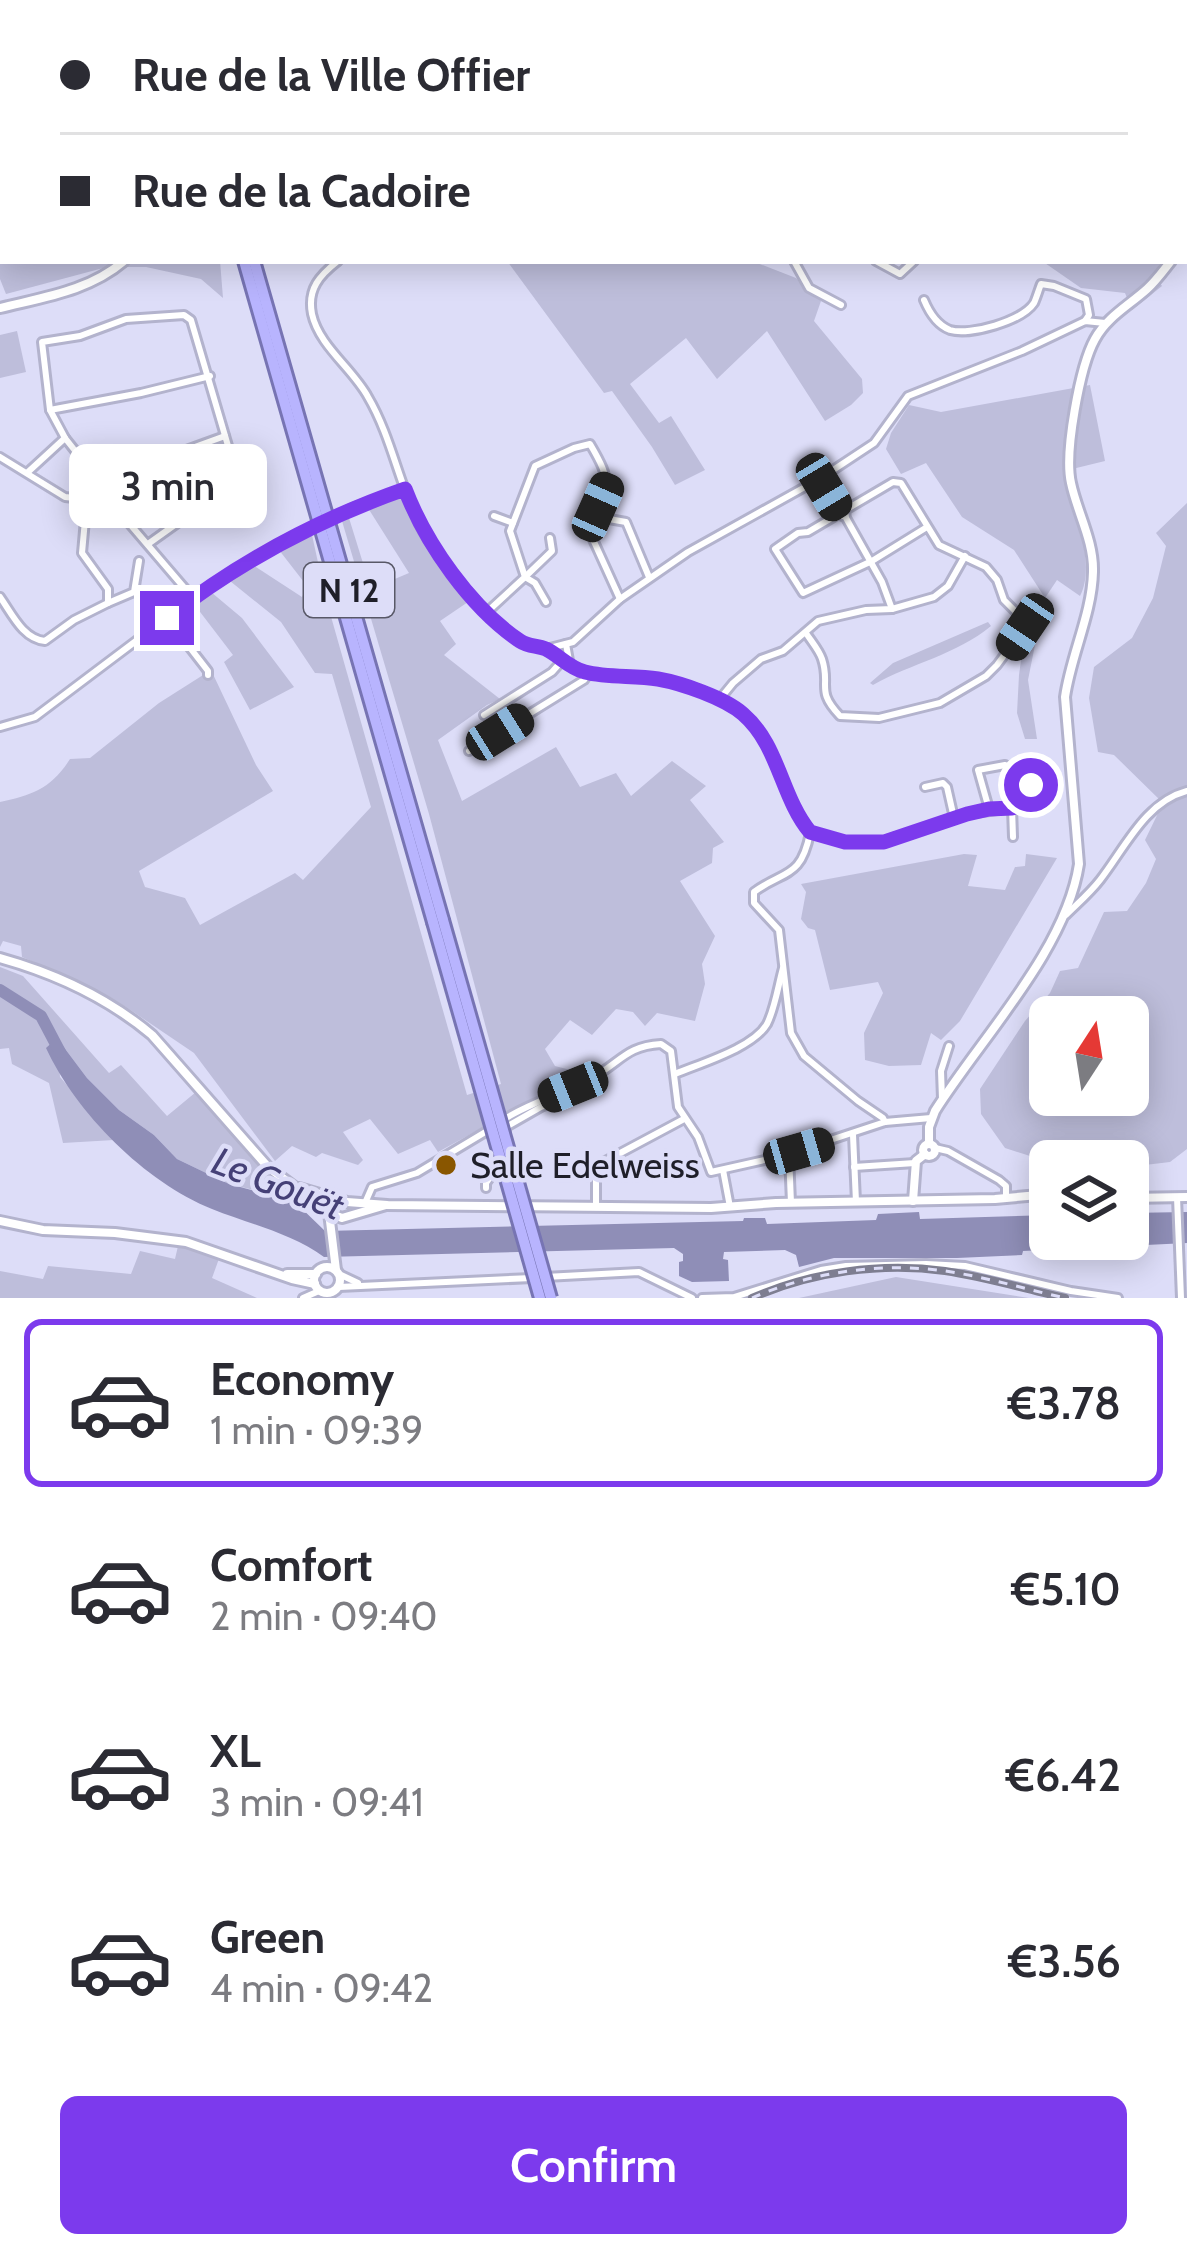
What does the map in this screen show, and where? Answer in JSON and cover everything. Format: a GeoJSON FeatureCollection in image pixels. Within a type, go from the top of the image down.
{"type":"FeatureCollection","features":[{"type":"Feature","properties":{"kind":"highway","name":"N 12"},"geometry":{"type":"LineString","coordinates":[[245,264],[551,1298]]}},
{"type":"Feature","properties":{"kind":"highway","name":"N 12"},"geometry":{"type":"LineString","coordinates":[[255,264],[541,1298]]}},
{"type":"Feature","properties":{"kind":"street"},"geometry":{"type":"LineString","coordinates":[[0,308],[81,287],[121,264]]}},
{"type":"Feature","properties":{"kind":"street"},"geometry":{"type":"LineString","coordinates":[[334,264],[320,274],[312,291],[312,316],[368,397],[421,528],[487,612],[524,644],[545,649],[570,667],[589,673],[659,679],[719,700],[742,714],[771,752],[810,832],[845,842],[884,842],[954,818],[1012,808]]}},
{"type":"Feature","properties":{"kind":"street"},"geometry":{"type":"LineString","coordinates":[[796,264],[808,288],[842,305]]}},
{"type":"Feature","properties":{"kind":"street"},"geometry":{"type":"LineString","coordinates":[[882,264],[900,274],[911,264]]}},
{"type":"Feature","properties":{"kind":"street"},"geometry":{"type":"LineString","coordinates":[[932,1146],[931,1118],[1041,958],[1076,879],[1065,697],[1094,565],[1069,464],[1086,356],[1105,323],[1147,290],[1169,264]]}},
{"type":"Feature","properties":{"kind":"street"},"geometry":{"type":"LineString","coordinates":[[545,649],[579,637],[620,599],[688,552],[823,480],[874,443],[908,396],[1022,351],[1089,315],[1086,299],[1041,284],[1024,313],[967,332],[950,330],[938,322],[924,300]]}},
{"type":"Feature","properties":{"kind":"street"},"geometry":{"type":"LineString","coordinates":[[80,457],[50,410],[42,342],[80,336],[126,320],[184,315],[191,320],[241,490],[237,508],[229,513],[183,519],[148,544]]}},
{"type":"Feature","properties":{"kind":"street"},"geometry":{"type":"LineString","coordinates":[[1085,320],[1105,323]]}},
{"type":"Feature","properties":{"kind":"street"},"geometry":{"type":"LineString","coordinates":[[1085,320],[1095,338]]}},
{"type":"Feature","properties":{"kind":"street"},"geometry":{"type":"LineString","coordinates":[[50,410],[209,376]]}},
{"type":"Feature","properties":{"kind":"street"},"geometry":{"type":"LineString","coordinates":[[105,500],[134,474],[159,460],[225,436]]}},
{"type":"Feature","properties":{"kind":"street"},"geometry":{"type":"LineString","coordinates":[[27,474],[65,438]]}},
{"type":"Feature","properties":{"kind":"street"},"geometry":{"type":"LineString","coordinates":[[546,602],[535,583],[525,577],[510,531],[535,466],[590,444],[606,471],[608,485],[586,524]]}},
{"type":"Feature","properties":{"kind":"street"},"geometry":{"type":"LineString","coordinates":[[0,457],[65,497],[111,502],[193,598]]}},
{"type":"Feature","properties":{"kind":"street"},"geometry":{"type":"LineString","coordinates":[[823,480],[872,561],[892,609]]}},
{"type":"Feature","properties":{"kind":"street"},"geometry":{"type":"LineString","coordinates":[[806,632],[821,657],[828,704],[840,716],[879,718],[940,703],[997,665],[1025,627],[1024,620],[1004,600],[986,567],[939,545],[901,483],[892,482],[844,514],[798,533],[775,549],[803,593],[872,561],[927,527]]}},
{"type":"Feature","properties":{"kind":"street"},"geometry":{"type":"LineString","coordinates":[[0,728],[35,717],[193,598],[293,536],[405,489]]}},
{"type":"Feature","properties":{"kind":"street"},"geometry":{"type":"LineString","coordinates":[[87,498],[82,553],[108,589],[107,603]]}},
{"type":"Feature","properties":{"kind":"street"},"geometry":{"type":"LineString","coordinates":[[494,516],[513,523]]}},
{"type":"Feature","properties":{"kind":"street"},"geometry":{"type":"LineString","coordinates":[[586,524],[609,519],[626,522],[649,577]]}},
{"type":"Feature","properties":{"kind":"street"},"geometry":{"type":"LineString","coordinates":[[586,524],[620,599]]}},
{"type":"Feature","properties":{"kind":"street"},"geometry":{"type":"LineString","coordinates":[[487,612],[552,551],[550,538]]}},
{"type":"Feature","properties":{"kind":"street"},"geometry":{"type":"LineString","coordinates":[[719,700],[761,658],[783,651],[818,620],[892,609],[934,596],[948,586],[965,556]]}},
{"type":"Feature","properties":{"kind":"street"},"geometry":{"type":"LineString","coordinates":[[0,597],[26,633],[45,641],[74,620],[134,592],[140,561]]}},
{"type":"Feature","properties":{"kind":"street"},"geometry":{"type":"LineString","coordinates":[[167,618],[208,675]]}},
{"type":"Feature","properties":{"kind":"street"},"geometry":{"type":"LineString","coordinates":[[566,644],[570,667]]}},
{"type":"Feature","properties":{"kind":"street"},"geometry":{"type":"LineString","coordinates":[[484,715],[561,662]]}},
{"type":"Feature","properties":{"kind":"street"},"geometry":{"type":"LineString","coordinates":[[470,752],[589,673]]}},
{"type":"Feature","properties":{"kind":"street"},"geometry":{"type":"LineString","coordinates":[[989,809],[978,770],[1005,765]]}},
{"type":"Feature","properties":{"kind":"street"},"geometry":{"type":"LineString","coordinates":[[1013,837],[1012,808],[1034,775]]}},
{"type":"Feature","properties":{"kind":"street"},"geometry":{"type":"LineString","coordinates":[[925,787],[944,783],[954,818]]}},
{"type":"Feature","properties":{"kind":"street"},"geometry":{"type":"LineString","coordinates":[[1060,922],[1094,887],[1138,828],[1167,799],[1187,791]]}},
{"type":"Feature","properties":{"kind":"street"},"geometry":{"type":"LineString","coordinates":[[810,832],[793,872],[754,892],[754,904],[779,930],[791,1033],[804,1056],[885,1122]]}},
{"type":"Feature","properties":{"kind":"street"},"geometry":{"type":"LineString","coordinates":[[0,958],[66,980],[133,1019],[268,1167],[336,1216],[386,1205],[486,1197],[596,1206],[730,1207],[1029,1196]]}},
{"type":"Feature","properties":{"kind":"street"},"geometry":{"type":"LineString","coordinates":[[675,1074],[745,1045],[760,1033],[768,1022],[784,965]]}},
{"type":"Feature","properties":{"kind":"street"},"geometry":{"type":"LineString","coordinates":[[365,1203],[371,1187],[417,1173],[530,1104],[591,1079],[637,1046],[662,1044],[671,1051],[678,1107],[698,1137],[711,1172],[790,1154],[885,1122],[931,1118]]}},
{"type":"Feature","properties":{"kind":"street"},"geometry":{"type":"LineString","coordinates":[[942,1099],[941,1071],[949,1046]]}},
{"type":"Feature","properties":{"kind":"street"},"geometry":{"type":"LineString","coordinates":[[486,1197],[486,1183],[502,1160],[506,1127],[580,1092]]}},
{"type":"Feature","properties":{"kind":"street"},"geometry":{"type":"LineString","coordinates":[[596,1206],[596,1166],[685,1118]]}},
{"type":"Feature","properties":{"kind":"street"},"geometry":{"type":"LineString","coordinates":[[853,1135],[856,1202]]}},
{"type":"Feature","properties":{"kind":"street"},"geometry":{"type":"LineString","coordinates":[[854,1167],[915,1163],[925,1154],[924,1147],[932,1146],[1006,1186],[1006,1198]]}},
{"type":"Feature","properties":{"kind":"street"},"geometry":{"type":"LineString","coordinates":[[790,1154],[791,1203]]}},
{"type":"Feature","properties":{"kind":"street"},"geometry":{"type":"LineString","coordinates":[[914,1201],[915,1163]]}},
{"type":"Feature","properties":{"kind":"street"},"geometry":{"type":"LineString","coordinates":[[723,1170],[730,1207]]}},
{"type":"Feature","properties":{"kind":"street"},"geometry":{"type":"LineString","coordinates":[[299,1188],[342,1201],[386,1205]]}},
{"type":"Feature","properties":{"kind":"street"},"geometry":{"type":"LineString","coordinates":[[1149,1198],[1182,1197],[1178,1210],[1180,1298]]}},
{"type":"Feature","properties":{"kind":"street"},"geometry":{"type":"LineString","coordinates":[[339,1286],[332,1229],[342,1201]]}},
{"type":"Feature","properties":{"kind":"street"},"geometry":{"type":"LineString","coordinates":[[0,1221],[186,1242],[283,1274],[318,1279],[330,1293],[339,1286],[362,1283],[639,1272],[692,1298]]}},
{"type":"Feature","properties":{"kind":"street"},"geometry":{"type":"LineString","coordinates":[[318,1279],[333,1256]]}},
{"type":"Feature","properties":{"kind":"street"},"geometry":{"type":"LineString","coordinates":[[702,1298],[734,1297],[833,1268],[926,1264],[965,1266],[1118,1298]]}},
{"type":"Feature","properties":{"kind":"street"},"geometry":{"type":"LineString","coordinates":[[303,1298],[329,1267],[362,1283]]}},
{"type":"Feature","properties":{"kind":"shaded area"},"geometry":{"type":"Polygon","coordinates":[[[0,264],[220,264],[223,298],[201,279],[146,267],[107,267],[6,294],[0,264]]]}},
{"type":"Feature","properties":{"kind":"shaded area"},"geometry":{"type":"Polygon","coordinates":[[[509,264],[760,264],[796,278],[821,301],[814,321],[862,379],[863,393],[825,421],[767,331],[717,379],[686,338],[630,384],[659,423],[671,416],[705,470],[675,485],[612,391],[604,393],[509,264]]]}},
{"type":"Feature","properties":{"kind":"shaded area"},"geometry":{"type":"Polygon","coordinates":[[[1046,264],[1160,264],[1153,274],[1162,286],[1132,310],[1125,293],[1081,288],[1046,264]]]}},
{"type":"Feature","properties":{"kind":"shaded area"},"geometry":{"type":"Polygon","coordinates":[[[17,331],[26,372],[0,378],[0,335],[17,331]]]}},
{"type":"Feature","properties":{"kind":"shaded area"},"geometry":{"type":"Polygon","coordinates":[[[1090,385],[1105,461],[1064,471],[1082,534],[1085,583],[1080,596],[1057,580],[1045,598],[1014,550],[962,517],[926,463],[901,474],[886,449],[909,405],[941,412],[1090,385]]]}},
{"type":"Feature","properties":{"kind":"shaded area"},"geometry":{"type":"Polygon","coordinates":[[[400,496],[422,538],[468,602],[440,621],[456,644],[444,655],[500,699],[438,740],[462,801],[556,747],[580,787],[616,773],[631,796],[672,761],[706,786],[690,800],[724,842],[713,848],[712,863],[680,881],[715,936],[702,964],[705,984],[695,1021],[657,1013],[645,1026],[633,1012],[616,1009],[592,1035],[570,1020],[545,1049],[555,1066],[586,1074],[587,1079],[529,1102],[438,1152],[430,1140],[398,1154],[370,1119],[343,1132],[363,1160],[358,1165],[322,1153],[316,1157],[292,1146],[275,1161],[194,1053],[126,1007],[22,957],[21,946],[3,941],[0,947],[0,802],[40,789],[70,759],[90,758],[159,703],[211,670],[273,791],[139,871],[145,887],[185,898],[200,925],[295,873],[303,880],[371,807],[332,674],[315,673],[281,622],[230,581],[253,565],[302,597],[307,586],[279,550],[312,535],[467,1095],[501,1084],[429,814],[342,521],[349,518],[371,589],[409,573],[368,508],[400,496]]]}},
{"type":"Feature","properties":{"kind":"shaded area"},"geometry":{"type":"Polygon","coordinates":[[[1187,503],[1187,1149],[1170,1162],[1149,1164],[1149,1140],[1029,1140],[1029,1155],[1005,1148],[981,1114],[980,1089],[1029,1017],[1029,1116],[1149,1116],[1149,996],[1047,996],[1060,971],[1078,968],[1104,912],[1127,911],[1156,859],[1145,840],[1163,803],[1114,755],[1098,752],[1089,698],[1094,667],[1132,638],[1153,598],[1166,546],[1156,533],[1187,503]]]}},
{"type":"Feature","properties":{"kind":"shaded area"},"geometry":{"type":"Polygon","coordinates":[[[211,592],[242,618],[294,687],[250,710],[224,662],[233,655],[194,604],[211,592]]]}},
{"type":"Feature","properties":{"kind":"shaded area"},"geometry":{"type":"Polygon","coordinates":[[[988,622],[991,626],[963,644],[870,683],[893,663],[988,622]]]}},
{"type":"Feature","properties":{"kind":"shaded area"},"geometry":{"type":"Polygon","coordinates":[[[1039,625],[1028,680],[1037,739],[1025,739],[1017,713],[1019,675],[1024,639],[1039,625]]]}},
{"type":"Feature","properties":{"kind":"shaded area"},"geometry":{"type":"Polygon","coordinates":[[[1026,854],[1057,858],[960,1021],[941,1040],[931,1033],[921,1065],[889,1066],[865,1060],[864,1033],[883,993],[878,982],[830,990],[815,930],[801,919],[806,892],[801,884],[977,855],[968,886],[1005,890],[1015,867],[1025,866],[1026,854]]]}},
{"type":"Feature","properties":{"kind":"shaded area"},"geometry":{"type":"Polygon","coordinates":[[[0,967],[23,976],[109,1073],[121,1065],[167,1116],[196,1092],[252,1158],[285,1185],[279,1196],[229,1184],[177,1159],[87,1078],[57,1038],[60,1077],[114,1140],[63,1143],[49,1083],[12,1064],[9,1048],[0,1049],[0,967]]]}},
{"type":"Feature","properties":{"kind":"shaded area"},"geometry":{"type":"Polygon","coordinates":[[[57,1038],[87,1078],[177,1159],[229,1184],[295,1202],[325,1231],[744,1218],[765,1218],[767,1224],[876,1220],[878,1214],[919,1212],[920,1219],[1029,1216],[1029,1251],[957,1258],[834,1258],[799,1267],[796,1255],[785,1250],[724,1252],[729,1281],[692,1282],[679,1276],[683,1254],[674,1248],[324,1257],[162,1182],[94,1120],[46,1048],[57,1038]]]}},
{"type":"Feature","properties":{"kind":"shaded area"},"geometry":{"type":"Polygon","coordinates":[[[1187,1212],[1187,1243],[1149,1245],[1149,1213],[1187,1212]]]}},
{"type":"Feature","properties":{"kind":"shaded area"},"geometry":{"type":"Polygon","coordinates":[[[178,1246],[220,1256],[212,1278],[257,1298],[0,1298],[0,1271],[43,1279],[48,1266],[131,1274],[140,1251],[175,1259],[178,1246]]]}},
{"type":"Feature","properties":{"kind":"shaded area"},"geometry":{"type":"Polygon","coordinates":[[[896,1277],[1029,1298],[799,1298],[896,1277]]]}},
{"type":"Feature","properties":{"kind":"waterway","name":"Le Gouët"},"geometry":{"type":"LineString","coordinates":[[0,990],[41,1016],[60,1052]]}},
{"type":"Feature","properties":{"kind":"railway"},"geometry":{"type":"LineString","coordinates":[[752,1298],[822,1276],[896,1268],[960,1274],[1065,1298]]}},
{"type":"Feature","properties":{"kind":"place","name":"Salle Edelweiss"},"geometry":{"type":"Point","coordinates":[446,1165]}},
{"type":"Feature","properties":{"kind":"route"},"geometry":{"type":"LineString","coordinates":[[167,618],[293,536],[405,489],[421,528],[456,576],[524,644],[545,649],[581,671],[659,679],[690,688],[742,714],[771,752],[810,832],[845,842],[884,842],[967,814],[1012,808],[1031,785]]}}]}
